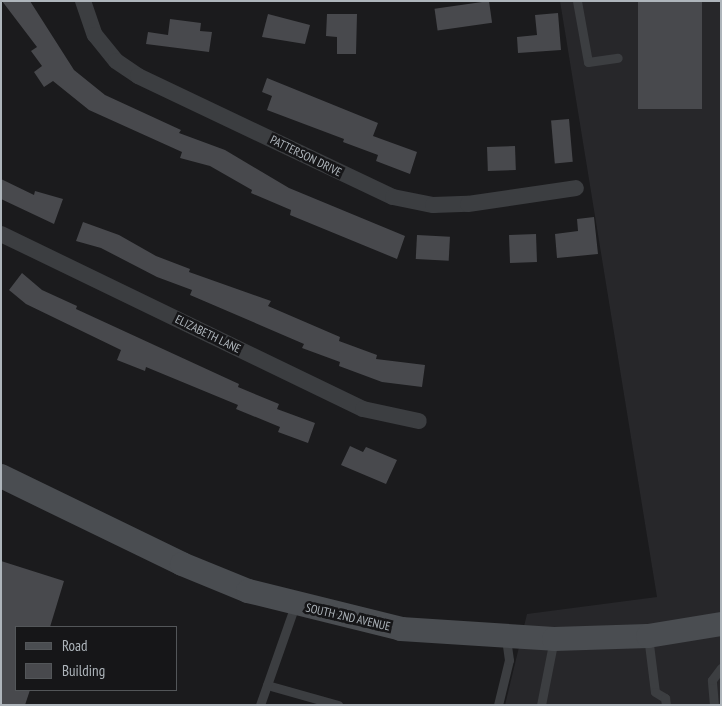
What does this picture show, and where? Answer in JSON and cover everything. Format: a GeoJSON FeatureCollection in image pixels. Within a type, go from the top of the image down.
{"type":"FeatureCollection","features":[{"type":"Feature","properties":{"kind":"street","name":"PATTERSON DRIVE"},"geometry":{"type":"LineString","coordinates":[[83,1],[96,35],[116,62],[138,76],[394,197],[433,205],[468,204],[576,188]]}},
{"type":"Feature","properties":{"kind":"street","name":"ELIZABETH LANE"},"geometry":{"type":"LineString","coordinates":[[1,234],[363,409],[419,421]]}},
{"type":"Feature","properties":{"kind":"street","name":"SOUTH 2ND AVENUE"},"geometry":{"type":"LineString","coordinates":[[1,476],[204,574],[295,604],[401,629],[506,639],[554,640],[648,636],[721,624]]}},
{"type":"Feature","properties":{"kind":"lane"},"geometry":{"type":"LineString","coordinates":[[577,1],[588,62],[618,58]]}},
{"type":"Feature","properties":{"kind":"lane"},"geometry":{"type":"LineString","coordinates":[[260,705],[295,604]]}},
{"type":"Feature","properties":{"kind":"lane"},"geometry":{"type":"LineString","coordinates":[[648,636],[655,692],[664,698],[666,705]]}},
{"type":"Feature","properties":{"kind":"lane"},"geometry":{"type":"LineString","coordinates":[[498,705],[509,660],[506,639]]}},
{"type":"Feature","properties":{"kind":"lane"},"geometry":{"type":"LineString","coordinates":[[541,705],[554,640]]}},
{"type":"Feature","properties":{"kind":"lane"},"geometry":{"type":"LineString","coordinates":[[714,705],[712,680],[719,668]]}},
{"type":"Feature","properties":{"kind":"lane"},"geometry":{"type":"LineString","coordinates":[[267,685],[338,705]]}},
{"type":"Feature","properties":{"kind":"shaded area"},"geometry":{"type":"Polygon","coordinates":[[[560,1],[721,1],[721,705],[505,705],[527,614],[657,597],[560,1]]]}},
{"type":"Feature","properties":{"kind":"building"},"geometry":{"type":"Polygon","coordinates":[[[2,1],[30,1],[74,70],[105,95],[181,130],[179,133],[225,150],[289,188],[405,236],[397,259],[290,215],[291,210],[251,193],[252,190],[210,166],[180,158],[182,152],[89,110],[53,81],[44,87],[34,72],[42,66],[31,51],[37,47],[2,1]]]}},
{"type":"Feature","properties":{"kind":"building"},"geometry":{"type":"Polygon","coordinates":[[[489,1],[492,23],[438,30],[435,9],[489,1]]]}},
{"type":"Feature","properties":{"kind":"building"},"geometry":{"type":"Polygon","coordinates":[[[638,1],[702,1],[702,109],[638,109],[638,1]]]}},
{"type":"Feature","properties":{"kind":"building"},"geometry":{"type":"Polygon","coordinates":[[[558,13],[561,50],[518,53],[517,37],[537,35],[535,15],[558,13]]]}},
{"type":"Feature","properties":{"kind":"building"},"geometry":{"type":"Polygon","coordinates":[[[268,14],[310,25],[305,44],[262,37],[268,14]]]}},
{"type":"Feature","properties":{"kind":"building"},"geometry":{"type":"Polygon","coordinates":[[[327,14],[357,14],[356,54],[337,54],[337,37],[326,36],[327,14]]]}},
{"type":"Feature","properties":{"kind":"building"},"geometry":{"type":"Polygon","coordinates":[[[170,19],[201,23],[200,31],[212,32],[209,52],[146,44],[148,32],[168,35],[170,19]]]}},
{"type":"Feature","properties":{"kind":"building"},"geometry":{"type":"Polygon","coordinates":[[[267,78],[378,123],[373,136],[417,152],[410,174],[376,161],[378,155],[343,142],[344,139],[267,110],[272,96],[262,92],[267,78]]]}},
{"type":"Feature","properties":{"kind":"building"},"geometry":{"type":"Polygon","coordinates":[[[569,119],[573,162],[555,163],[551,121],[569,119]]]}},
{"type":"Feature","properties":{"kind":"building"},"geometry":{"type":"Polygon","coordinates":[[[515,146],[516,170],[488,171],[487,147],[515,146]]]}},
{"type":"Feature","properties":{"kind":"building"},"geometry":{"type":"Polygon","coordinates":[[[1,179],[34,195],[35,191],[63,199],[54,224],[1,199],[1,179]]]}},
{"type":"Feature","properties":{"kind":"building"},"geometry":{"type":"Polygon","coordinates":[[[594,217],[598,254],[557,258],[555,234],[578,231],[577,219],[594,217]]]}},
{"type":"Feature","properties":{"kind":"building"},"geometry":{"type":"Polygon","coordinates":[[[83,222],[119,235],[156,256],[190,269],[189,272],[271,301],[268,306],[340,337],[339,341],[377,355],[376,359],[425,365],[422,387],[382,382],[339,366],[340,362],[302,348],[304,344],[190,295],[192,290],[157,277],[101,248],[76,241],[83,222]]]}},
{"type":"Feature","properties":{"kind":"building"},"geometry":{"type":"Polygon","coordinates":[[[536,234],[537,262],[510,263],[509,235],[536,234]]]}},
{"type":"Feature","properties":{"kind":"building"},"geometry":{"type":"Polygon","coordinates":[[[417,235],[450,237],[449,261],[416,259],[417,235]]]}},
{"type":"Feature","properties":{"kind":"building"},"geometry":{"type":"Polygon","coordinates":[[[22,273],[42,290],[77,306],[76,309],[239,384],[238,387],[279,404],[277,409],[315,423],[308,443],[278,432],[280,427],[236,409],[238,405],[146,367],[145,371],[117,360],[121,350],[26,304],[9,290],[22,273]]]}},
{"type":"Feature","properties":{"kind":"building"},"geometry":{"type":"Polygon","coordinates":[[[350,446],[363,452],[366,447],[397,460],[386,484],[341,465],[350,446]]]}},
{"type":"Feature","properties":{"kind":"building"},"geometry":{"type":"Polygon","coordinates":[[[1,561],[64,581],[50,626],[15,626],[15,691],[30,691],[25,705],[1,705],[1,561]]]}}]}
